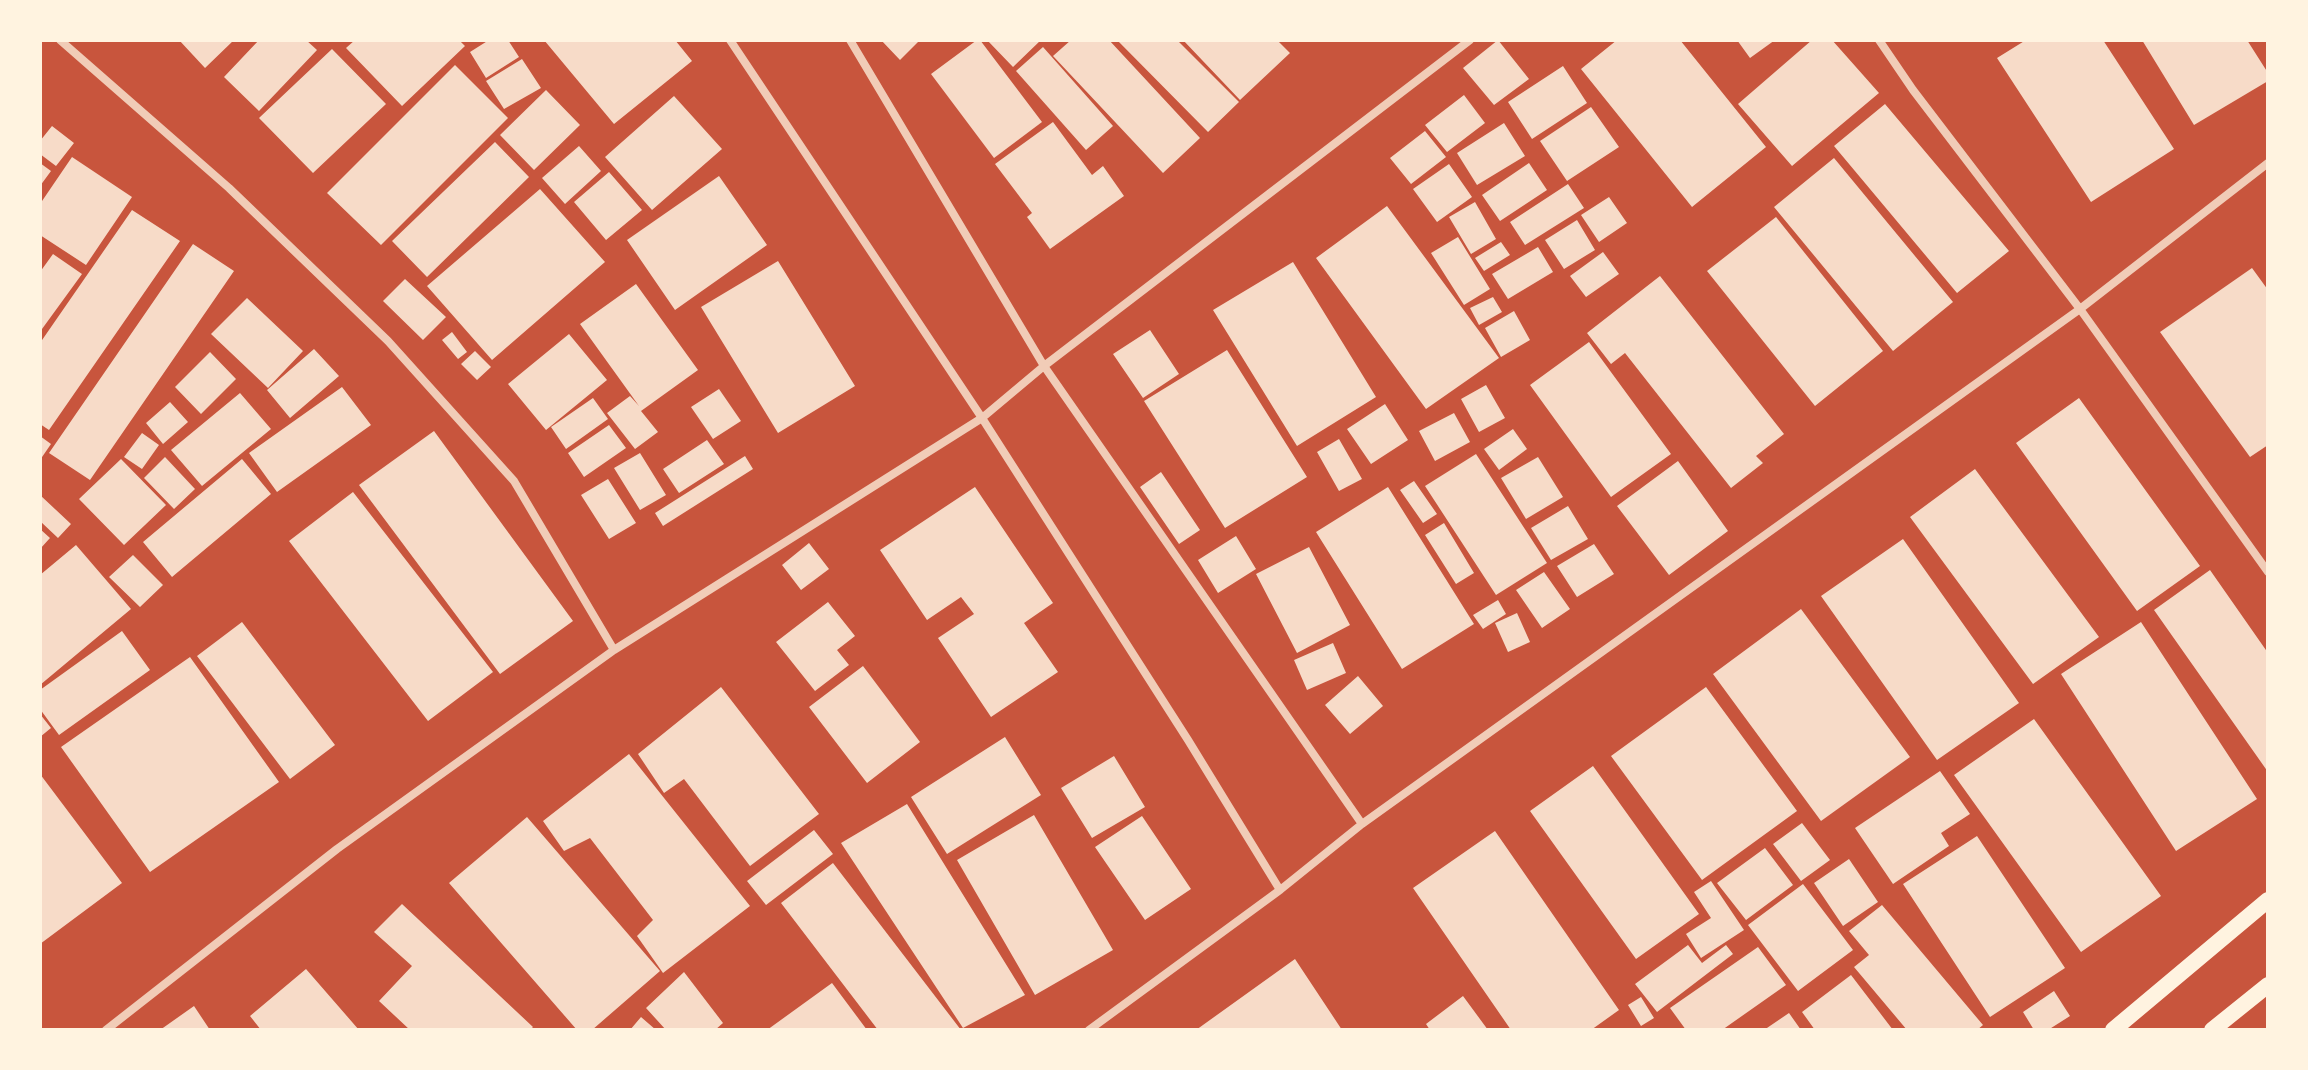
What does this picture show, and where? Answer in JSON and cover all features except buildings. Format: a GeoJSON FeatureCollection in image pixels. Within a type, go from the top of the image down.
{"type":"FeatureCollection","features":[{"type":"Feature","properties":{"kind":"main road"},"geometry":{"type":"LineString","coordinates":[[2113,1030],[2268,900]]}},
{"type":"Feature","properties":{"kind":"main road"},"geometry":{"type":"LineString","coordinates":[[2212,1030],[2268,985]]}},
{"type":"Feature","properties":{"kind":"street"},"geometry":{"type":"LineString","coordinates":[[60,40],[229,188],[398,353],[514,481],[614,650]]}},
{"type":"Feature","properties":{"kind":"street"},"geometry":{"type":"LineString","coordinates":[[730,40],[982,418],[1280,890]]}},
{"type":"Feature","properties":{"kind":"street"},"geometry":{"type":"LineString","coordinates":[[850,40],[1044,366],[1362,824]]}},
{"type":"Feature","properties":{"kind":"street"},"geometry":{"type":"LineString","coordinates":[[106,1030],[337,849],[614,650],[982,418],[1044,366],[1470,40]]}},
{"type":"Feature","properties":{"kind":"street"},"geometry":{"type":"LineString","coordinates":[[1879,40],[1913,90],[2080,309],[2268,572]]}},
{"type":"Feature","properties":{"kind":"street"},"geometry":{"type":"LineString","coordinates":[[1089,1030],[1280,890],[1362,824],[2080,309],[2268,163]]}}]}
